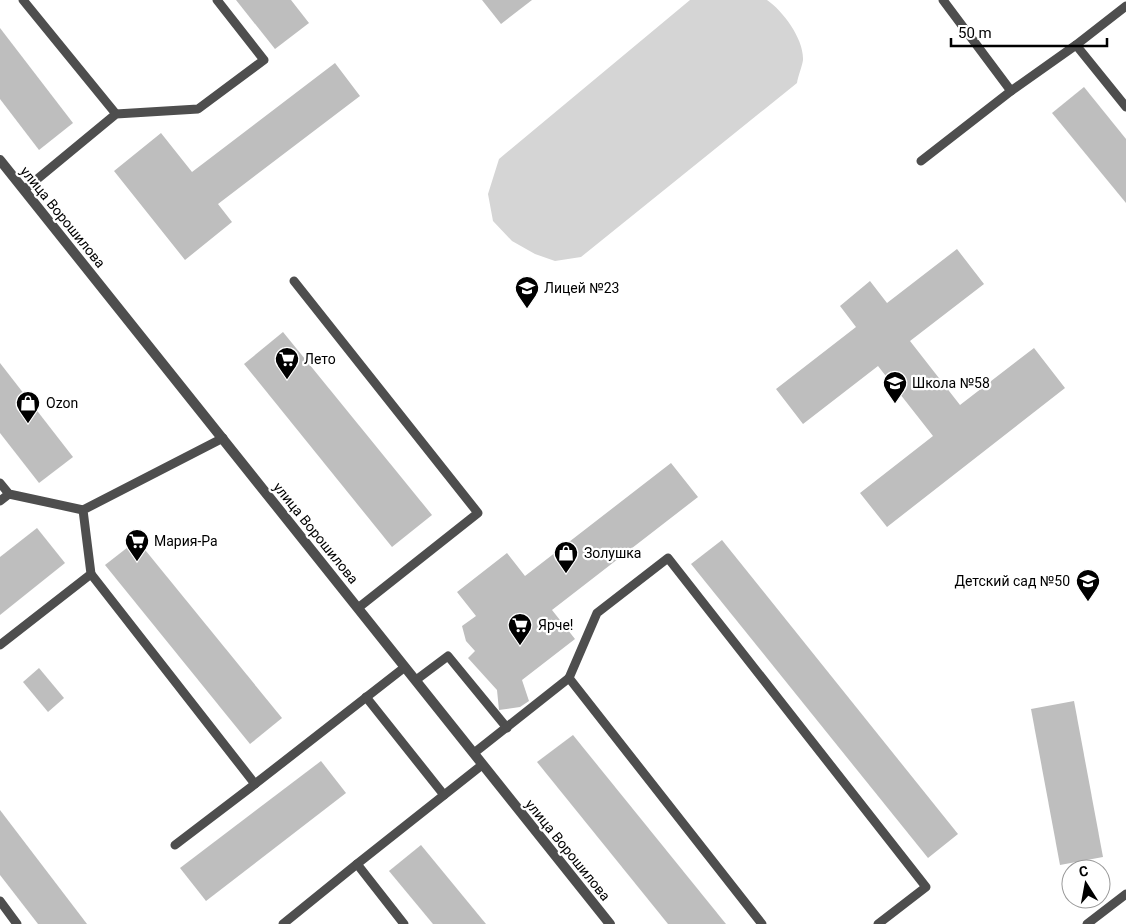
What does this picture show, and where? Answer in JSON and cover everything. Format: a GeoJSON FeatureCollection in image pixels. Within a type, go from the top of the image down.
{"type":"FeatureCollection","features":[{"type":"Feature","properties":{"kind":"street","name":"улица Ворошилова"},"geometry":{"type":"LineString","coordinates":[[0,160],[610,924]]}},
{"type":"Feature","properties":{"kind":"lane"},"geometry":{"type":"LineString","coordinates":[[23,0],[116,114]]}},
{"type":"Feature","properties":{"kind":"lane"},"geometry":{"type":"LineString","coordinates":[[24,190],[116,114],[198,109],[264,60],[217,0]]}},
{"type":"Feature","properties":{"kind":"lane"},"geometry":{"type":"LineString","coordinates":[[943,0],[1011,91]]}},
{"type":"Feature","properties":{"kind":"lane"},"geometry":{"type":"LineString","coordinates":[[921,161],[1011,91],[1076,45],[1126,6]]}},
{"type":"Feature","properties":{"kind":"lane"},"geometry":{"type":"LineString","coordinates":[[1076,45],[1126,107]]}},
{"type":"Feature","properties":{"kind":"lane"},"geometry":{"type":"LineString","coordinates":[[294,281],[478,513],[358,608]]}},
{"type":"Feature","properties":{"kind":"lane"},"geometry":{"type":"LineString","coordinates":[[0,483],[9,494],[83,510],[223,438]]}},
{"type":"Feature","properties":{"kind":"lane"},"geometry":{"type":"LineString","coordinates":[[0,501],[9,494]]}},
{"type":"Feature","properties":{"kind":"lane"},"geometry":{"type":"LineString","coordinates":[[83,510],[92,574],[255,784]]}},
{"type":"Feature","properties":{"kind":"lane"},"geometry":{"type":"LineString","coordinates":[[474,753],[569,678],[597,613],[668,558],[926,887],[878,924]]}},
{"type":"Feature","properties":{"kind":"lane"},"geometry":{"type":"LineString","coordinates":[[0,645],[92,574]]}},
{"type":"Feature","properties":{"kind":"lane"},"geometry":{"type":"LineString","coordinates":[[416,680],[448,656],[507,728]]}},
{"type":"Feature","properties":{"kind":"lane"},"geometry":{"type":"LineString","coordinates":[[175,845],[405,667]]}},
{"type":"Feature","properties":{"kind":"lane"},"geometry":{"type":"LineString","coordinates":[[569,678],[762,924]]}},
{"type":"Feature","properties":{"kind":"lane"},"geometry":{"type":"LineString","coordinates":[[366,697],[444,794]]}},
{"type":"Feature","properties":{"kind":"lane"},"geometry":{"type":"LineString","coordinates":[[283,924],[482,765]]}},
{"type":"Feature","properties":{"kind":"lane"},"geometry":{"type":"LineString","coordinates":[[357,864],[404,924]]}},
{"type":"Feature","properties":{"kind":"lane"},"geometry":{"type":"LineString","coordinates":[[1087,924],[1126,894]]}},
{"type":"Feature","properties":{"kind":"lane"},"geometry":{"type":"LineString","coordinates":[[0,901],[17,924]]}},
{"type":"Feature","properties":{"kind":"shaded area"},"geometry":{"type":"Polygon","coordinates":[[[690,0],[767,0],[786,18],[800,43],[803,60],[797,83],[581,257],[555,261],[535,254],[512,241],[493,221],[488,194],[499,159],[690,0]]]}},
{"type":"Feature","properties":{"kind":"building"},"geometry":{"type":"Polygon","coordinates":[[[236,0],[291,0],[309,23],[275,49],[236,0]]]}},
{"type":"Feature","properties":{"kind":"building"},"geometry":{"type":"Polygon","coordinates":[[[482,0],[532,0],[501,24],[482,0]]]}},
{"type":"Feature","properties":{"kind":"building"},"geometry":{"type":"Polygon","coordinates":[[[0,28],[73,123],[39,150],[0,99],[0,28]]]}},
{"type":"Feature","properties":{"kind":"building"},"geometry":{"type":"Polygon","coordinates":[[[335,63],[360,96],[218,204],[232,222],[185,260],[114,171],[161,133],[192,172],[335,63]]]}},
{"type":"Feature","properties":{"kind":"building"},"geometry":{"type":"Polygon","coordinates":[[[1084,87],[1126,139],[1126,203],[1052,113],[1084,87]]]}},
{"type":"Feature","properties":{"kind":"building"},"geometry":{"type":"Polygon","coordinates":[[[957,249],[984,284],[910,341],[960,405],[1034,348],[1065,388],[887,527],[860,493],[933,436],[878,366],[803,424],[776,389],[856,327],[840,306],[870,281],[887,303],[957,249]]]}},
{"type":"Feature","properties":{"kind":"building"},"geometry":{"type":"Polygon","coordinates":[[[283,332],[432,515],[392,547],[244,364],[283,332]]]}},
{"type":"Feature","properties":{"kind":"building"},"geometry":{"type":"Polygon","coordinates":[[[0,363],[73,457],[39,483],[0,433],[0,363]]]}},
{"type":"Feature","properties":{"kind":"building"},"geometry":{"type":"Polygon","coordinates":[[[671,463],[698,497],[552,610],[575,639],[522,680],[529,701],[520,707],[499,710],[497,690],[468,658],[475,651],[466,641],[462,626],[476,616],[457,592],[507,553],[525,576],[671,463]]]}},
{"type":"Feature","properties":{"kind":"building"},"geometry":{"type":"Polygon","coordinates":[[[37,528],[65,563],[0,615],[0,557],[37,528]]]}},
{"type":"Feature","properties":{"kind":"building"},"geometry":{"type":"Polygon","coordinates":[[[137,540],[282,718],[250,744],[105,565],[137,540]]]}},
{"type":"Feature","properties":{"kind":"building"},"geometry":{"type":"Polygon","coordinates":[[[722,540],[958,834],[928,858],[691,564],[722,540]]]}},
{"type":"Feature","properties":{"kind":"building"},"geometry":{"type":"Polygon","coordinates":[[[39,668],[64,698],[48,712],[23,682],[39,668]]]}},
{"type":"Feature","properties":{"kind":"building"},"geometry":{"type":"Polygon","coordinates":[[[1074,701],[1103,857],[1061,859],[1060,865],[1031,709],[1074,701]]]}},
{"type":"Feature","properties":{"kind":"building"},"geometry":{"type":"Polygon","coordinates":[[[573,735],[726,924],[668,924],[537,762],[573,735]]]}},
{"type":"Feature","properties":{"kind":"building"},"geometry":{"type":"Polygon","coordinates":[[[321,761],[346,793],[206,901],[180,868],[321,761]]]}},
{"type":"Feature","properties":{"kind":"building"},"geometry":{"type":"Polygon","coordinates":[[[0,810],[87,924],[38,924],[0,875],[0,810]]]}},
{"type":"Feature","properties":{"kind":"building"},"geometry":{"type":"Polygon","coordinates":[[[421,845],[486,924],[433,924],[389,871],[421,845]]]}},
{"type":"Feature","properties":{"kind":"place","name":"Лицей №23"},"geometry":{"type":"Point","coordinates":[527,309]}},
{"type":"Feature","properties":{"kind":"place","name":"Лето"},"geometry":{"type":"Point","coordinates":[287,380]}},
{"type":"Feature","properties":{"kind":"place","name":"Школа №58"},"geometry":{"type":"Point","coordinates":[895,404]}},
{"type":"Feature","properties":{"kind":"place","name":"Ozon"},"geometry":{"type":"Point","coordinates":[28,424]}},
{"type":"Feature","properties":{"kind":"place","name":"Мария-Ра"},"geometry":{"type":"Point","coordinates":[137,562]}},
{"type":"Feature","properties":{"kind":"place","name":"Золушка"},"geometry":{"type":"Point","coordinates":[566,574]}},
{"type":"Feature","properties":{"kind":"place","name":"Детский сад №50"},"geometry":{"type":"Point","coordinates":[1088,602]}},
{"type":"Feature","properties":{"kind":"place","name":"Ярче!"},"geometry":{"type":"Point","coordinates":[520,646]}}]}
